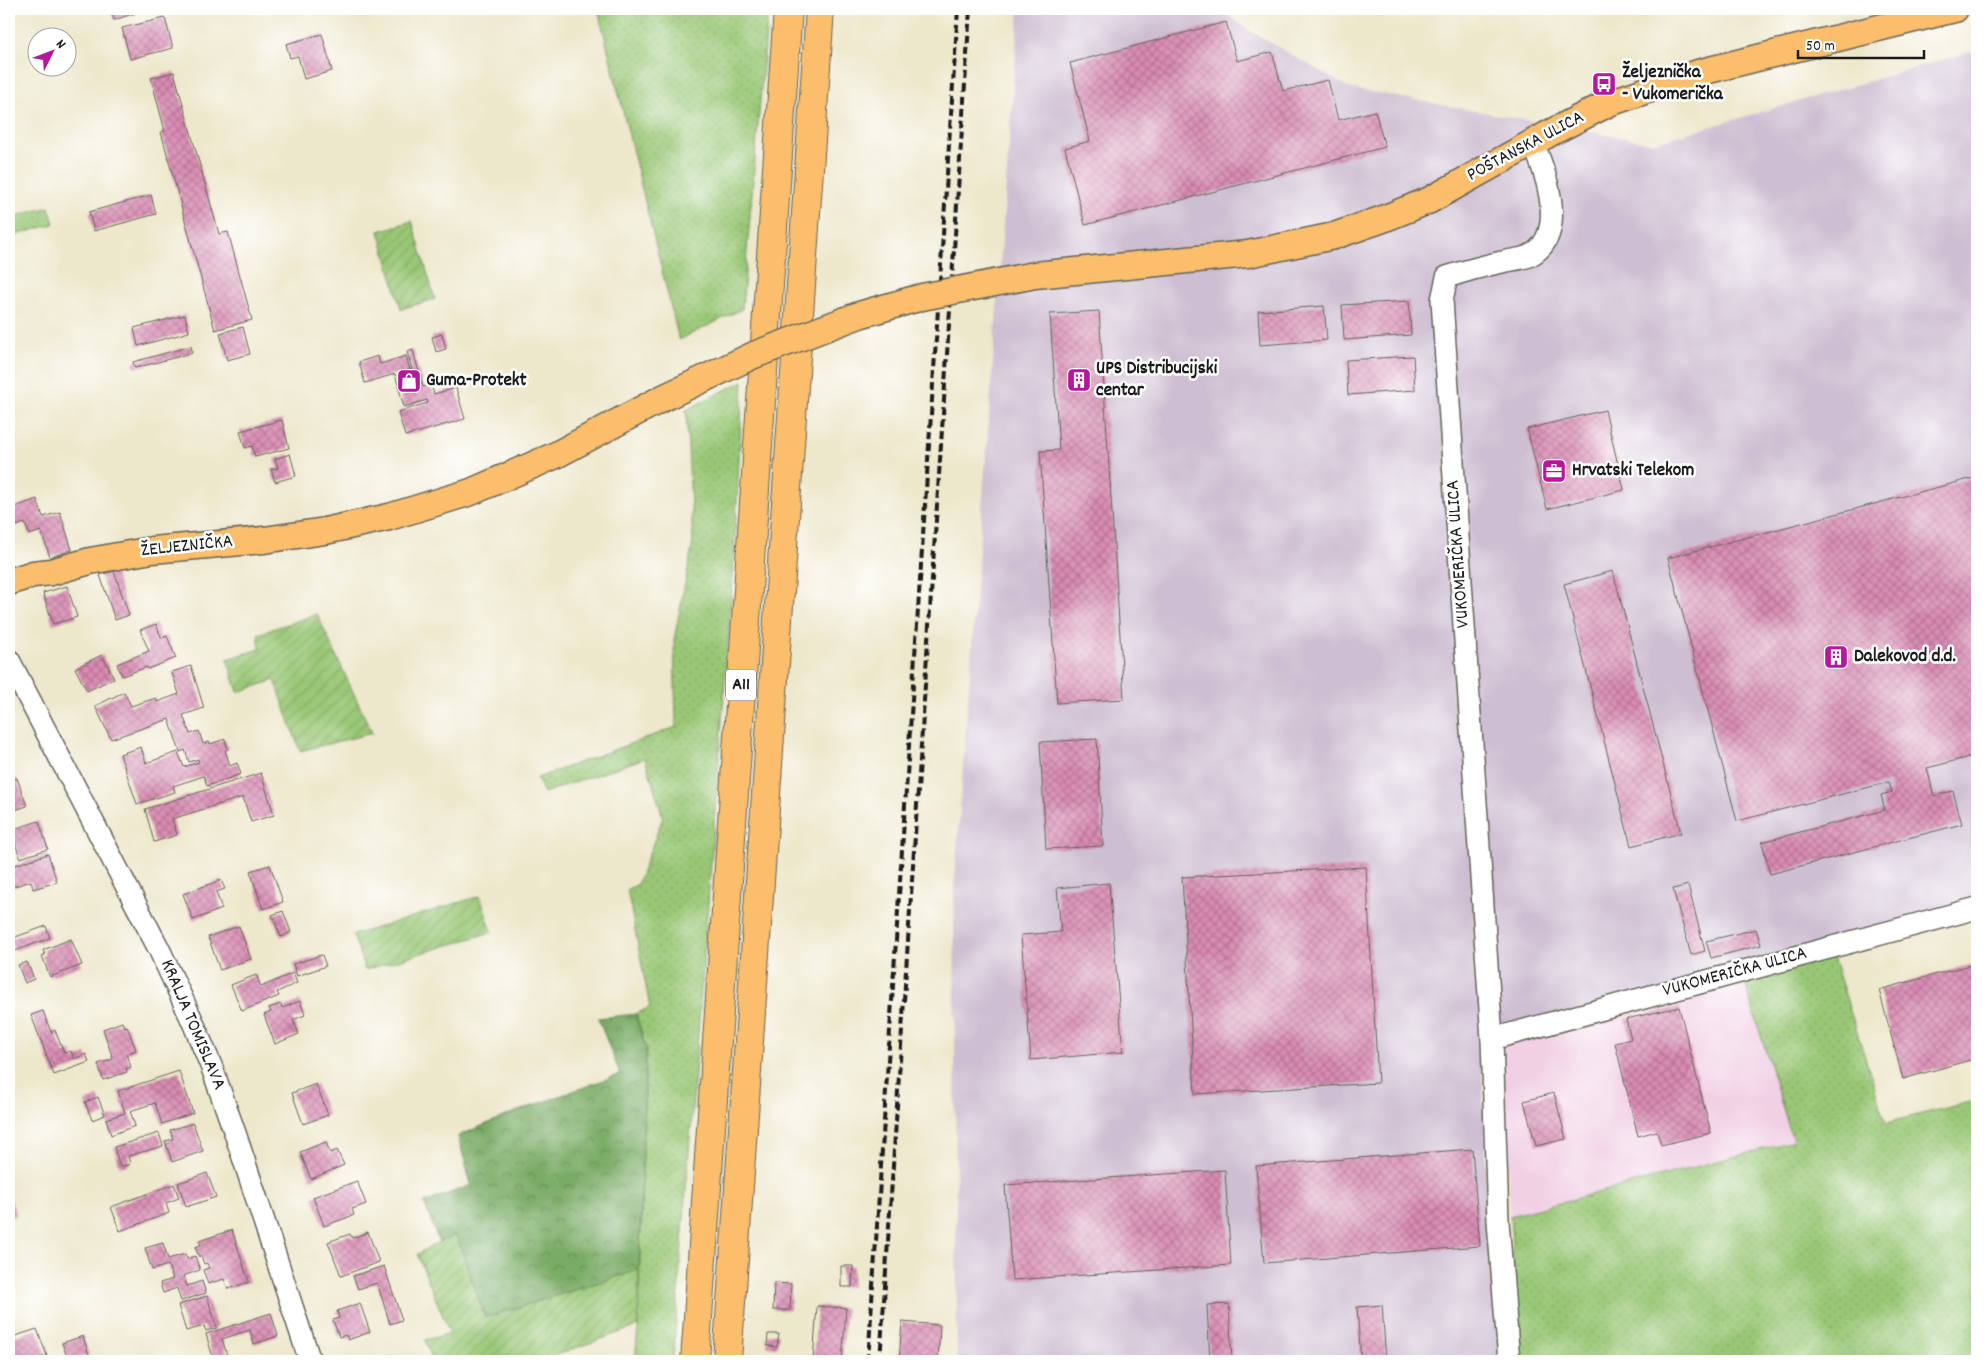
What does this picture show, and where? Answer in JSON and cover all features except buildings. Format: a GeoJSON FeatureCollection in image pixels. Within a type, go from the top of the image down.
{"type":"FeatureCollection","features":[{"type":"Feature","properties":{"kind":"highway","name":"A11"},"geometry":{"type":"LineString","coordinates":[[695,1361],[788,9]]}},
{"type":"Feature","properties":{"kind":"highway","name":"A11"},"geometry":{"type":"LineString","coordinates":[[727,1361],[820,9]]}},
{"type":"Feature","properties":{"kind":"main road","name":"POŠTANSKA ULICA"},"geometry":{"type":"LineString","coordinates":[[325,531],[390,517],[471,492],[556,455],[661,399],[745,359],[798,337],[860,315],[922,297],[1035,274],[1248,254],[1334,236],[1430,200],[1609,103],[1701,72],[1955,9]]}},
{"type":"Feature","properties":{"kind":"main road","name":"ŽELJEZNIČKA"},"geometry":{"type":"LineString","coordinates":[[9,582],[33,574],[51,572],[90,561],[152,550],[264,540],[325,531]]}},
{"type":"Feature","properties":{"kind":"main road","name":"ŽELJEZNIČKA"},"geometry":{"type":"LineString","coordinates":[[9,592],[51,572]]}},
{"type":"Feature","properties":{"kind":"street","name":"VUKOMERIČKA ULICA"},"geometry":{"type":"LineString","coordinates":[[1509,1361],[1498,1222],[1492,1039],[1442,300],[1447,277],[1469,269],[1529,256],[1544,243],[1552,223],[1550,198],[1544,170],[1533,143]]}},
{"type":"Feature","properties":{"kind":"street","name":"KRALJA TOMISLAVA"},"geometry":{"type":"LineString","coordinates":[[9,660],[155,941],[196,1028],[236,1136],[310,1361]]}},
{"type":"Feature","properties":{"kind":"street","name":"KRALJA TOMISLAVA"},"geometry":{"type":"LineString","coordinates":[[9,673],[33,705]]}},
{"type":"Feature","properties":{"kind":"street","name":"VUKOMERIČKA ULICA"},"geometry":{"type":"LineString","coordinates":[[1492,1039],[1977,908]]}},
{"type":"Feature","properties":{"kind":"shaded area"},"geometry":{"type":"Polygon","coordinates":[[[1019,9],[1219,9],[1247,29],[1349,88],[1653,143],[1977,50],[1977,919],[1502,1046],[1481,1047],[1489,1236],[1500,1361],[957,1361],[954,888],[1019,9]]]}},
{"type":"Feature","properties":{"kind":"shaded area"},"geometry":{"type":"Polygon","coordinates":[[[1744,980],[1793,1140],[1510,1216],[1502,1046],[1744,980]]]}},
{"type":"Feature","properties":{"kind":"green space"},"geometry":{"type":"Polygon","coordinates":[[[598,9],[768,9],[742,309],[679,340],[598,9]]]}},
{"type":"Feature","properties":{"kind":"green space"},"geometry":{"type":"Polygon","coordinates":[[[49,207],[54,224],[9,237],[9,218],[49,207]]]}},
{"type":"Feature","properties":{"kind":"green space"},"geometry":{"type":"Polygon","coordinates":[[[412,221],[435,299],[401,309],[379,231],[412,221]]]}},
{"type":"Feature","properties":{"kind":"green space"},"geometry":{"type":"Polygon","coordinates":[[[743,381],[733,576],[673,1361],[635,1361],[638,1326],[646,1049],[636,1014],[650,1007],[627,889],[637,885],[663,817],[645,758],[544,793],[537,778],[676,727],[674,640],[693,542],[686,410],[743,381]]]}},
{"type":"Feature","properties":{"kind":"green space"},"geometry":{"type":"Polygon","coordinates":[[[317,614],[372,733],[300,751],[275,680],[238,692],[227,659],[260,649],[258,634],[317,614]]]}},
{"type":"Feature","properties":{"kind":"green space"},"geometry":{"type":"Polygon","coordinates":[[[480,896],[492,932],[365,970],[353,935],[480,896]]]}},
{"type":"Feature","properties":{"kind":"green space"},"geometry":{"type":"Polygon","coordinates":[[[1833,957],[1886,1123],[1977,1100],[1977,1361],[1521,1361],[1510,1216],[1793,1141],[1744,980],[1833,957]]]}},
{"type":"Feature","properties":{"kind":"green space"},"geometry":{"type":"Polygon","coordinates":[[[636,1014],[646,1049],[639,1270],[485,1318],[456,1235],[439,1242],[424,1203],[471,1185],[458,1136],[510,1114],[620,1074],[598,1018],[636,1014]]]}},
{"type":"Feature","properties":{"kind":"green space"},"geometry":{"type":"Polygon","coordinates":[[[456,1235],[485,1318],[639,1270],[638,1326],[539,1361],[433,1361],[425,1340],[450,1333],[417,1254],[456,1235]]]}},
{"type":"Feature","properties":{"kind":"railway"},"geometry":{"type":"LineString","coordinates":[[868,1361],[958,9]]}},
{"type":"Feature","properties":{"kind":"railway"},"geometry":{"type":"LineString","coordinates":[[880,1361],[970,9]]}},
{"type":"Feature","properties":{"kind":"place","name":"Željeznička - Vukomerička"},"geometry":{"type":"Point","coordinates":[1604,84]}},
{"type":"Feature","properties":{"kind":"place","name":"UPS Distribucijski centar"},"geometry":{"type":"Point","coordinates":[1079,380]}},
{"type":"Feature","properties":{"kind":"place","name":"Guma-Protekt"},"geometry":{"type":"Point","coordinates":[409,381]}},
{"type":"Feature","properties":{"kind":"place","name":"Hrvatski Telekom"},"geometry":{"type":"Point","coordinates":[1554,471]}},
{"type":"Feature","properties":{"kind":"place","name":"Dalekovod d.d."},"geometry":{"type":"Point","coordinates":[1836,657]}}]}
